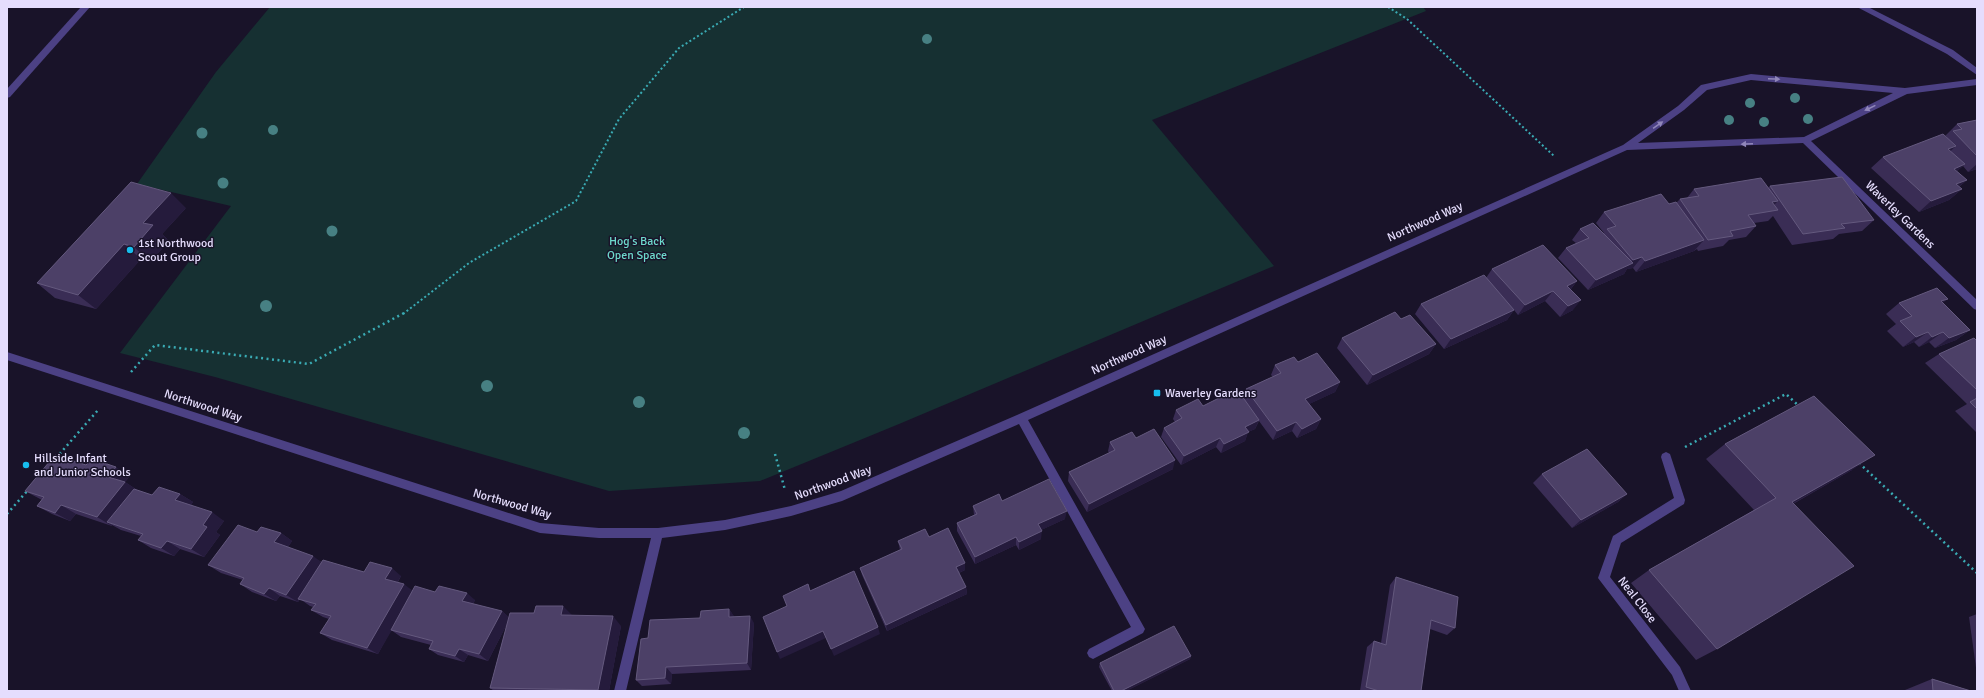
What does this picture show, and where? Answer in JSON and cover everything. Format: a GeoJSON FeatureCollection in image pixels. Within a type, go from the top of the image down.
{"type":"FeatureCollection","features":[{"type":"Feature","properties":{"kind":"street"},"geometry":{"type":"LineString","coordinates":[[7,95],[86,7]]}},
{"type":"Feature","properties":{"kind":"street"},"geometry":{"type":"LineString","coordinates":[[1861,7],[1950,52],[1977,72]]}},
{"type":"Feature","properties":{"kind":"street"},"geometry":{"type":"LineString","coordinates":[[1626,147],[1682,108],[1704,87],[1751,77],[1905,91],[1977,82]]}},
{"type":"Feature","properties":{"kind":"street"},"geometry":{"type":"LineString","coordinates":[[1626,147],[1805,140],[1905,91]]}},
{"type":"Feature","properties":{"kind":"street","name":"Waverley Gardens"},"geometry":{"type":"LineString","coordinates":[[1805,140],[1977,306]]}},
{"type":"Feature","properties":{"kind":"street","name":"Northwood Way"},"geometry":{"type":"LineString","coordinates":[[7,356],[540,528],[599,533],[658,533],[725,525],[791,511],[842,496],[1021,418],[1626,147]]}},
{"type":"Feature","properties":{"kind":"street"},"geometry":{"type":"LineString","coordinates":[[1021,418],[1139,628],[1092,653]]}},
{"type":"Feature","properties":{"kind":"street","name":"Neal Close"},"geometry":{"type":"LineString","coordinates":[[1666,457],[1680,500],[1617,540],[1604,578],[1676,671],[1685,691]]}},
{"type":"Feature","properties":{"kind":"street"},"geometry":{"type":"LineString","coordinates":[[620,691],[658,533]]}},
{"type":"Feature","properties":{"kind":"path"},"geometry":{"type":"LineString","coordinates":[[53,461],[155,345],[309,364],[398,318],[469,263],[576,201],[619,119],[678,48],[744,7]]}},
{"type":"Feature","properties":{"kind":"path"},"geometry":{"type":"LineString","coordinates":[[1388,7],[1407,19],[1570,171]]}},
{"type":"Feature","properties":{"kind":"path"},"geometry":{"type":"LineString","coordinates":[[1666,457],[1786,394],[1804,410]]}},
{"type":"Feature","properties":{"kind":"path"},"geometry":{"type":"LineString","coordinates":[[775,454],[791,511]]}},
{"type":"Feature","properties":{"kind":"path"},"geometry":{"type":"LineString","coordinates":[[1856,459],[1977,573]]}},
{"type":"Feature","properties":{"kind":"path"},"geometry":{"type":"LineString","coordinates":[[7,514],[33,485]]}},
{"type":"Feature","properties":{"kind":"green space","name":"Hog's Back Open Space"},"geometry":{"type":"Polygon","coordinates":[[[270,7],[1423,7],[1426,11],[1152,120],[1274,266],[760,481],[609,491],[215,377],[120,353],[231,206],[137,184],[216,72],[270,7]]]}},
{"type":"Feature","properties":{"kind":"building"},"geometry":{"type":"Polygon","coordinates":[[[1977,120],[1977,156],[1953,131],[1962,129],[1957,124],[1977,120]]]}},
{"type":"Feature","properties":{"kind":"building"},"geometry":{"type":"Polygon","coordinates":[[[1943,134],[1956,146],[1948,149],[1965,164],[1954,169],[1967,180],[1956,184],[1962,189],[1931,201],[1883,157],[1943,134]]]}},
{"type":"Feature","properties":{"kind":"building"},"geometry":{"type":"Polygon","coordinates":[[[1842,177],[1874,220],[1841,224],[1845,228],[1803,234],[1770,186],[1842,177]]]}},
{"type":"Feature","properties":{"kind":"building"},"geometry":{"type":"Polygon","coordinates":[[[1761,178],[1778,201],[1772,202],[1778,210],[1748,215],[1756,226],[1730,231],[1733,236],[1708,240],[1680,199],[1699,196],[1694,189],[1761,178]]]}},
{"type":"Feature","properties":{"kind":"building"},"geometry":{"type":"Polygon","coordinates":[[[131,182],[171,193],[143,223],[153,225],[134,247],[124,244],[78,295],[37,283],[131,182]]]}},
{"type":"Feature","properties":{"kind":"building"},"geometry":{"type":"Polygon","coordinates":[[[1661,194],[1669,204],[1676,202],[1704,240],[1645,261],[1642,257],[1633,260],[1607,229],[1616,226],[1604,212],[1661,194]]]}},
{"type":"Feature","properties":{"kind":"building"},"geometry":{"type":"Polygon","coordinates":[[[1593,223],[1633,263],[1596,280],[1566,248],[1589,238],[1580,229],[1593,223]]]}},
{"type":"Feature","properties":{"kind":"building"},"geometry":{"type":"Polygon","coordinates":[[[1543,245],[1577,281],[1567,286],[1581,300],[1568,306],[1553,291],[1525,305],[1492,269],[1543,245]]]}},
{"type":"Feature","properties":{"kind":"building"},"geometry":{"type":"Polygon","coordinates":[[[1484,275],[1514,310],[1451,339],[1421,304],[1484,275]]]}},
{"type":"Feature","properties":{"kind":"building"},"geometry":{"type":"Polygon","coordinates":[[[1937,288],[1948,299],[1941,301],[1970,330],[1949,338],[1943,332],[1932,337],[1928,332],[1916,337],[1900,321],[1912,316],[1899,303],[1937,288]]]}},
{"type":"Feature","properties":{"kind":"building"},"geometry":{"type":"Polygon","coordinates":[[[1395,312],[1401,319],[1410,315],[1436,344],[1373,375],[1342,338],[1395,312]]]}},
{"type":"Feature","properties":{"kind":"building"},"geometry":{"type":"Polygon","coordinates":[[[1974,338],[1977,341],[1977,390],[1939,354],[1974,338]]]}},
{"type":"Feature","properties":{"kind":"building"},"geometry":{"type":"Polygon","coordinates":[[[1317,353],[1340,382],[1305,399],[1321,419],[1302,429],[1296,422],[1277,431],[1246,389],[1281,373],[1275,365],[1294,357],[1298,362],[1317,353]]]}},
{"type":"Feature","properties":{"kind":"building"},"geometry":{"type":"Polygon","coordinates":[[[1237,389],[1259,420],[1245,427],[1249,432],[1224,444],[1220,438],[1184,456],[1164,428],[1182,418],[1176,410],[1198,399],[1203,406],[1237,389]]]}},
{"type":"Feature","properties":{"kind":"building"},"geometry":{"type":"Polygon","coordinates":[[[1814,396],[1875,455],[1792,502],[1854,566],[1717,649],[1649,570],[1776,498],[1725,444],[1814,396]]]}},
{"type":"Feature","properties":{"kind":"building"},"geometry":{"type":"Polygon","coordinates":[[[1977,398],[1977,409],[1970,402],[1977,398]]]}},
{"type":"Feature","properties":{"kind":"building"},"geometry":{"type":"Polygon","coordinates":[[[1154,429],[1175,460],[1089,504],[1069,472],[1115,450],[1110,442],[1132,432],[1136,438],[1154,429]]]}},
{"type":"Feature","properties":{"kind":"building"},"geometry":{"type":"Polygon","coordinates":[[[1587,449],[1627,494],[1581,520],[1542,474],[1587,449]]]}},
{"type":"Feature","properties":{"kind":"building"},"geometry":{"type":"Polygon","coordinates":[[[55,455],[86,465],[92,459],[116,467],[108,477],[125,482],[97,517],[61,505],[55,513],[37,506],[44,497],[25,491],[55,455]]]}},
{"type":"Feature","properties":{"kind":"building"},"geometry":{"type":"Polygon","coordinates":[[[1049,479],[1067,511],[1038,524],[1042,531],[1019,542],[1016,537],[975,557],[957,523],[977,514],[973,506],[999,494],[1002,501],[1049,479]]]}},
{"type":"Feature","properties":{"kind":"building"},"geometry":{"type":"Polygon","coordinates":[[[159,487],[180,494],[175,500],[212,512],[203,525],[207,527],[191,549],[167,541],[161,548],[138,540],[143,534],[107,522],[134,489],[152,495],[159,487]]]}},
{"type":"Feature","properties":{"kind":"building"},"geometry":{"type":"Polygon","coordinates":[[[238,525],[257,532],[261,527],[281,533],[274,542],[313,556],[286,595],[269,588],[264,594],[240,584],[244,578],[208,565],[238,525]]]}},
{"type":"Feature","properties":{"kind":"building"},"geometry":{"type":"Polygon","coordinates":[[[948,528],[965,563],[956,567],[966,587],[886,625],[860,568],[902,549],[898,541],[925,529],[929,537],[948,528]]]}},
{"type":"Feature","properties":{"kind":"building"},"geometry":{"type":"Polygon","coordinates":[[[323,560],[364,572],[370,562],[392,568],[385,579],[404,584],[367,648],[320,633],[331,616],[311,610],[316,604],[298,599],[323,560]]]}},
{"type":"Feature","properties":{"kind":"building"},"geometry":{"type":"Polygon","coordinates":[[[854,571],[878,627],[831,649],[823,631],[777,652],[763,617],[787,606],[783,596],[808,584],[810,591],[854,571]]]}},
{"type":"Feature","properties":{"kind":"building"},"geometry":{"type":"Polygon","coordinates":[[[1396,577],[1458,597],[1455,628],[1431,620],[1421,691],[1379,691],[1366,687],[1374,641],[1386,645],[1396,577]]]}},
{"type":"Feature","properties":{"kind":"building"},"geometry":{"type":"Polygon","coordinates":[[[415,586],[435,592],[439,586],[467,593],[462,601],[502,611],[479,654],[459,649],[455,656],[429,649],[433,641],[391,630],[415,586]]]}},
{"type":"Feature","properties":{"kind":"building"},"geometry":{"type":"Polygon","coordinates":[[[536,606],[563,606],[561,615],[613,616],[598,690],[490,688],[510,613],[534,613],[536,606]]]}},
{"type":"Feature","properties":{"kind":"building"},"geometry":{"type":"Polygon","coordinates":[[[729,609],[729,617],[750,616],[747,663],[666,667],[665,678],[636,680],[641,639],[648,638],[650,620],[700,618],[701,611],[729,609]]]}},
{"type":"Feature","properties":{"kind":"building"},"geometry":{"type":"Polygon","coordinates":[[[1174,626],[1191,656],[1121,691],[1114,691],[1100,663],[1174,626]]]}},
{"type":"Feature","properties":{"kind":"building"},"geometry":{"type":"Polygon","coordinates":[[[1932,679],[1971,691],[1933,691],[1932,679]]]}},
{"type":"Feature","properties":{"kind":"place","name":"1st Northwood Scout Group"},"geometry":{"type":"Point","coordinates":[130,250]}},
{"type":"Feature","properties":{"kind":"place","name":"Waverley Gardens"},"geometry":{"type":"Point","coordinates":[1157,393]}},
{"type":"Feature","properties":{"kind":"place","name":"Hillside Infant and Junior Schools"},"geometry":{"type":"Point","coordinates":[26,465]}}]}
